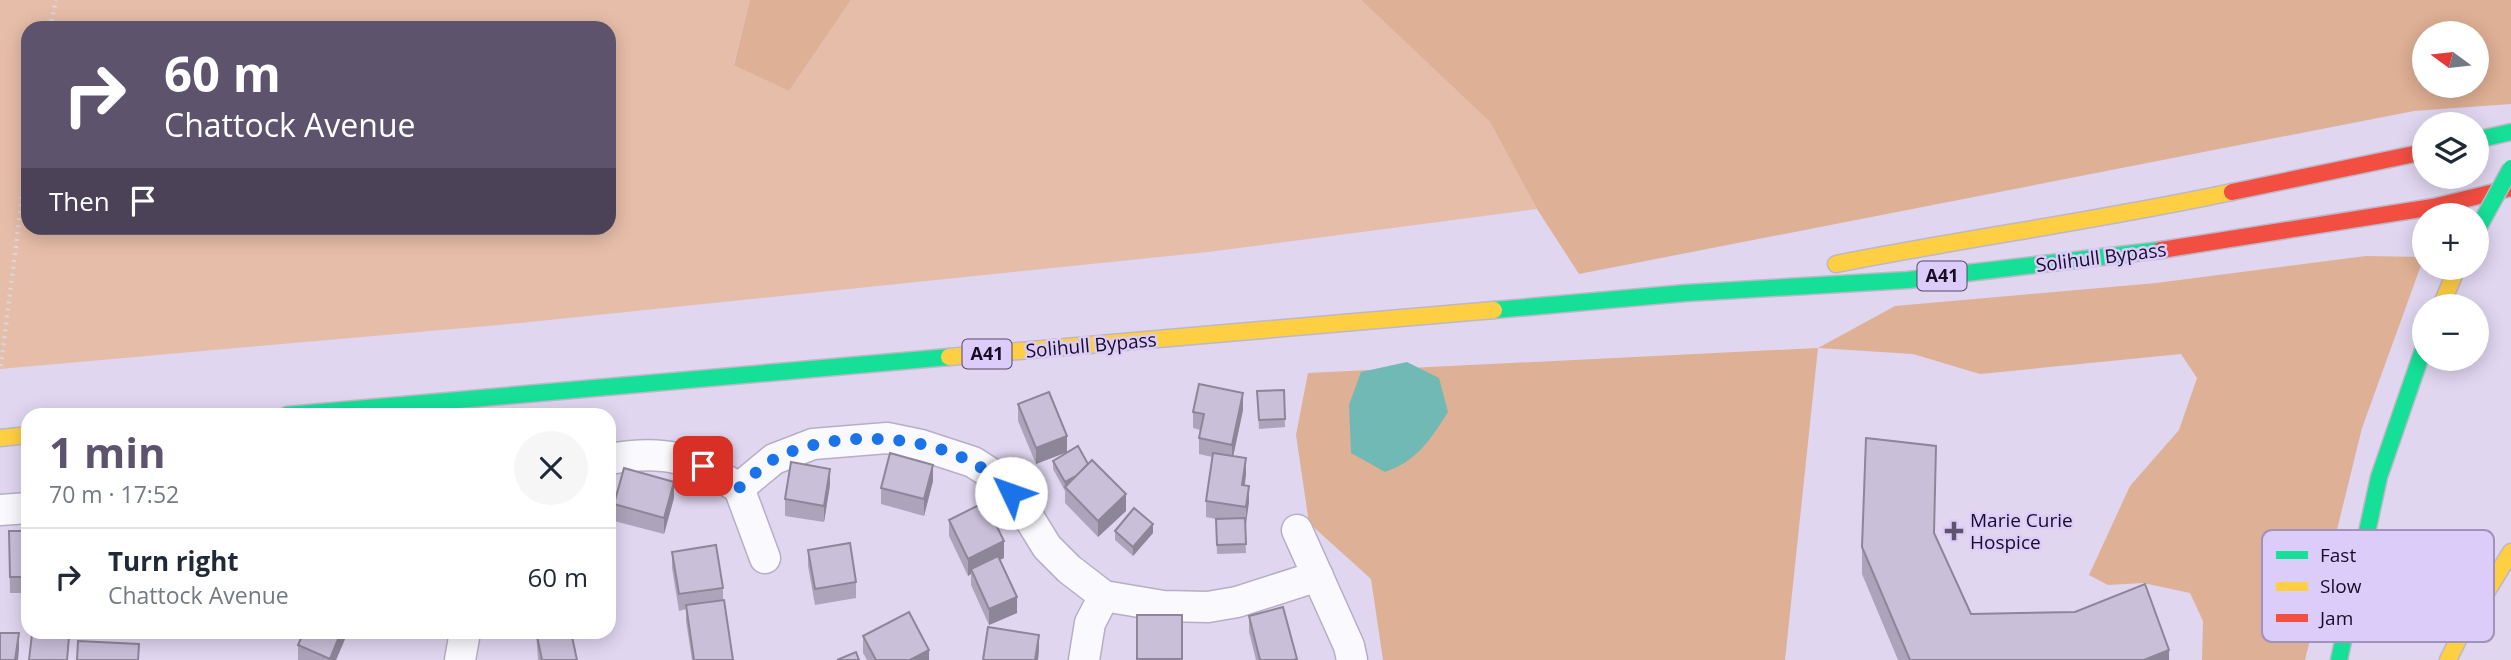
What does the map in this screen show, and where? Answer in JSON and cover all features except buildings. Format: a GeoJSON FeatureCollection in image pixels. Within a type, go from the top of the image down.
{"type":"FeatureCollection","features":[{"type":"Feature","properties":{"kind":"highway"},"geometry":{"type":"LineString","coordinates":[[2489,137],[2511,132]]}},
{"type":"Feature","properties":{"kind":"highway","name":"Solihull Bypass"},"geometry":{"type":"LineString","coordinates":[[1686,293],[1948,242],[2143,211],[2412,155]]}},
{"type":"Feature","properties":{"kind":"highway"},"geometry":{"type":"LineString","coordinates":[[2489,208],[2511,168]]}},
{"type":"Feature","properties":{"kind":"highway","name":"Solihull Bypass"},"geometry":{"type":"LineString","coordinates":[[367,408],[1686,293],[1908,280],[2197,246],[2433,207],[2511,188]]}},
{"type":"Feature","properties":{"kind":"highway"},"geometry":{"type":"LineString","coordinates":[[2367,530],[2379,477],[2416,371]]}},
{"type":"Feature","properties":{"kind":"highway"},"geometry":{"type":"LineString","coordinates":[[0,438],[21,436]]}},
{"type":"Feature","properties":{"kind":"highway"},"geometry":{"type":"LineString","coordinates":[[2494,580],[2511,552]]}},
{"type":"Feature","properties":{"kind":"highway"},"geometry":{"type":"LineString","coordinates":[[2339,660],[2343,642]]}},
{"type":"Feature","properties":{"kind":"highway"},"geometry":{"type":"LineString","coordinates":[[2448,660],[2457,642]]}},
{"type":"Feature","properties":{"kind":"street"},"geometry":{"type":"LineString","coordinates":[[739,488],[774,459],[813,444],[887,438],[920,445],[973,462],[998,478],[1023,508],[1047,547],[1069,569],[1104,596],[1163,606],[1208,607],[1237,602],[1318,576]]}},
{"type":"Feature","properties":{"kind":"street"},"geometry":{"type":"LineString","coordinates":[[616,458],[640,454],[673,456],[703,466],[739,488],[765,558]]}},
{"type":"Feature","properties":{"kind":"street"},"geometry":{"type":"LineString","coordinates":[[0,510],[21,508]]}},
{"type":"Feature","properties":{"kind":"street"},"geometry":{"type":"LineString","coordinates":[[1297,530],[1349,646],[1352,660]]}},
{"type":"Feature","properties":{"kind":"street"},"geometry":{"type":"LineString","coordinates":[[1084,660],[1090,623],[1104,596]]}},
{"type":"Feature","properties":{"kind":"street"},"geometry":{"type":"LineString","coordinates":[[460,660],[464,639]]}},
{"type":"Feature","properties":{"kind":"path"},"geometry":{"type":"LineString","coordinates":[[51,21],[55,0]]}},
{"type":"Feature","properties":{"kind":"path"},"geometry":{"type":"LineString","coordinates":[[0,373],[21,206]]}},
{"type":"Feature","properties":{"kind":"shaded area"},"geometry":{"type":"Polygon","coordinates":[[[0,0],[750,0],[734,64],[789,91],[851,0],[1361,0],[1490,122],[1537,209],[1208,252],[520,323],[0,369],[0,0]]]}},
{"type":"Feature","properties":{"kind":"shaded area"},"geometry":{"type":"Polygon","coordinates":[[[750,0],[851,0],[789,91],[734,65],[750,0]]]}},
{"type":"Feature","properties":{"kind":"shaded area"},"geometry":{"type":"Polygon","coordinates":[[[1361,0],[2511,0],[2511,104],[2414,111],[1579,274],[1537,209],[1490,122],[1361,0]]]}},
{"type":"Feature","properties":{"kind":"shaded area"},"geometry":{"type":"Polygon","coordinates":[[[2366,256],[2412,257],[2412,280],[2416,280],[2362,428],[2337,530],[2262,530],[2262,642],[2309,642],[2305,660],[2202,660],[2203,621],[2190,593],[2143,583],[2108,585],[2089,575],[2130,486],[2179,430],[2197,378],[2181,354],[1980,374],[1913,354],[1818,348],[1895,306],[2156,283],[2366,256]]]}},
{"type":"Feature","properties":{"kind":"shaded area"},"geometry":{"type":"Polygon","coordinates":[[[1818,348],[1785,660],[1383,660],[1371,579],[1309,523],[1296,435],[1308,373],[1818,348]]]}},
{"type":"Feature","properties":{"kind":"shaded area"},"geometry":{"type":"Polygon","coordinates":[[[1407,362],[1439,378],[1448,412],[1414,456],[1385,472],[1351,453],[1349,405],[1361,372],[1407,362]]]}},
{"type":"Feature","properties":{"kind":"traffic: fast"},"geometry":{"type":"LineString","coordinates":[[2489,137],[2511,132]]}},
{"type":"Feature","properties":{"kind":"traffic: fast"},"geometry":{"type":"LineString","coordinates":[[2489,208],[2511,168]]}},
{"type":"Feature","properties":{"kind":"traffic: fast"},"geometry":{"type":"LineString","coordinates":[[1494,310],[1686,293],[1908,280],[2161,250]]}},
{"type":"Feature","properties":{"kind":"traffic: fast"},"geometry":{"type":"LineString","coordinates":[[367,408],[949,357]]}},
{"type":"Feature","properties":{"kind":"traffic: fast"},"geometry":{"type":"LineString","coordinates":[[2367,530],[2379,477],[2416,371]]}},
{"type":"Feature","properties":{"kind":"traffic: fast"},"geometry":{"type":"LineString","coordinates":[[2339,660],[2343,642]]}},
{"type":"Feature","properties":{"kind":"traffic: slow"},"geometry":{"type":"LineString","coordinates":[[1836,264],[2232,192]]}},
{"type":"Feature","properties":{"kind":"traffic: slow"},"geometry":{"type":"LineString","coordinates":[[2446,294],[2452,280]]}},
{"type":"Feature","properties":{"kind":"traffic: slow"},"geometry":{"type":"LineString","coordinates":[[949,357],[1494,310]]}},
{"type":"Feature","properties":{"kind":"traffic: slow"},"geometry":{"type":"LineString","coordinates":[[0,438],[21,436]]}},
{"type":"Feature","properties":{"kind":"traffic: slow"},"geometry":{"type":"LineString","coordinates":[[2494,580],[2511,552]]}},
{"type":"Feature","properties":{"kind":"traffic: slow"},"geometry":{"type":"LineString","coordinates":[[2448,660],[2457,642]]}},
{"type":"Feature","properties":{"kind":"traffic: jam"},"geometry":{"type":"LineString","coordinates":[[2232,192],[2412,154]]}},
{"type":"Feature","properties":{"kind":"traffic: jam"},"geometry":{"type":"LineString","coordinates":[[2161,250],[2433,207],[2511,188]]}},
{"type":"Feature","properties":{"kind":"place","name":"Marie Curie Hospice"},"geometry":{"type":"Point","coordinates":[1954,531]}},
{"type":"Feature","properties":{"kind":"route"},"geometry":{"type":"LineString","coordinates":[[703,466],[739,488],[774,459],[813,444],[887,438],[920,445],[973,462],[998,478],[1011,493]]}}]}
